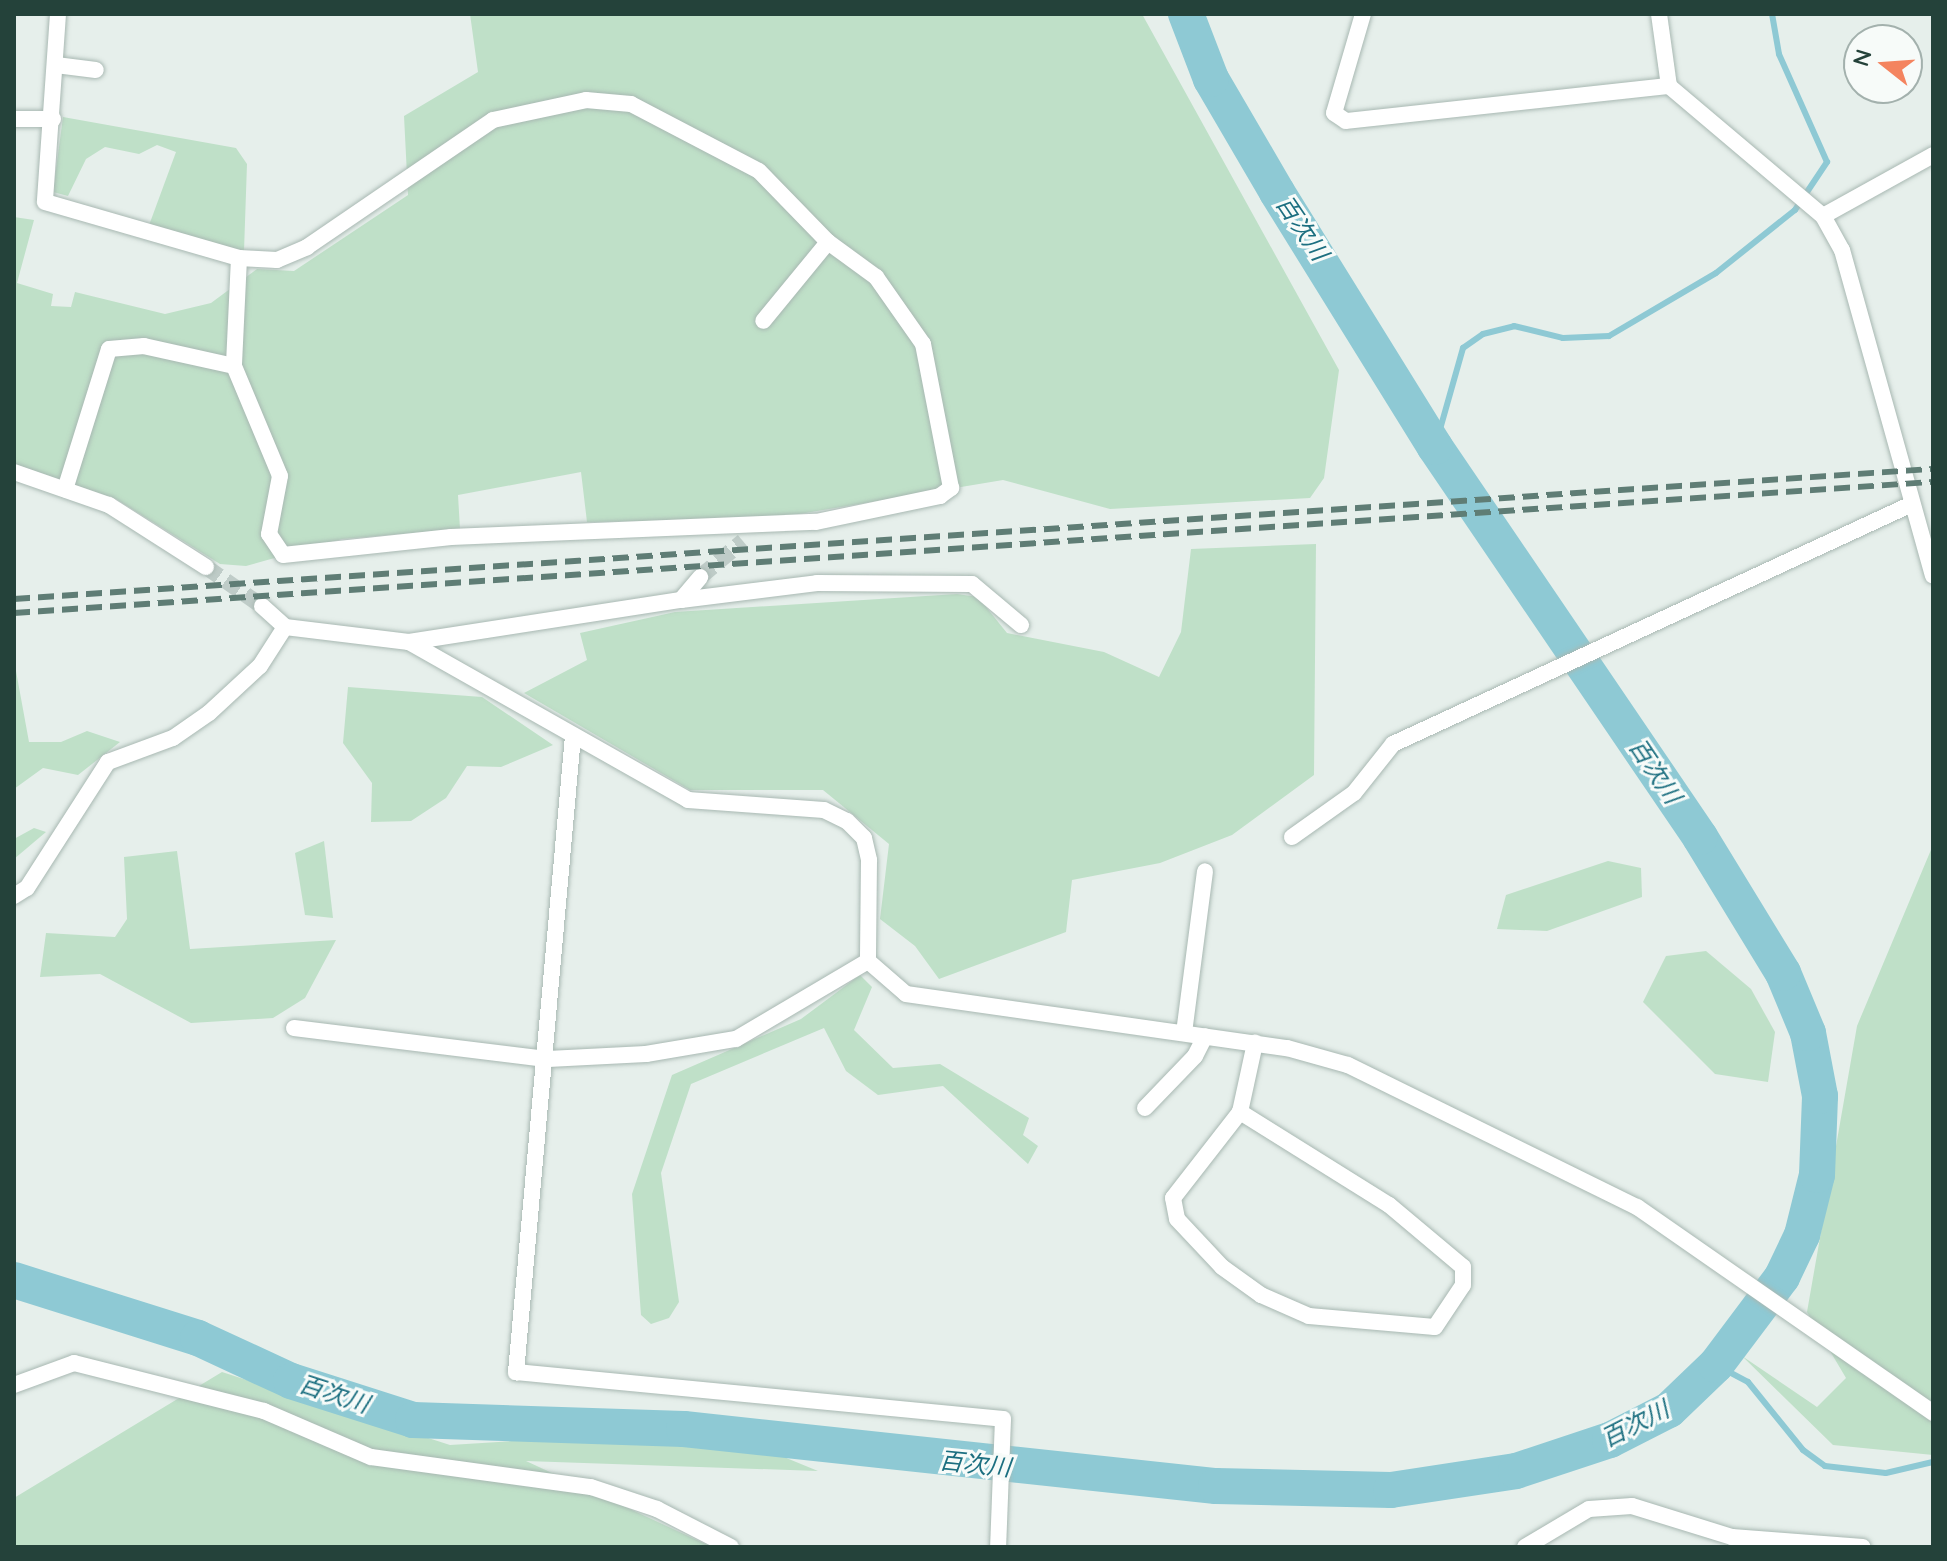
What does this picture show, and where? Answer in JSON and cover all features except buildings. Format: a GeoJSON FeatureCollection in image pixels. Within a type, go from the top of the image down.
{"type":"FeatureCollection","features":[{"type":"Feature","properties":{"kind":"street"},"geometry":{"type":"LineString","coordinates":[[58,14],[53,119],[43,179],[45,202],[55,210],[239,258],[277,260],[307,247],[493,120],[586,100],[667,117],[759,171],[828,242],[876,277],[923,344],[951,488],[816,522],[758,527],[451,537],[283,555],[269,534],[280,476],[234,366],[239,258]]}},
{"type":"Feature","properties":{"kind":"street"},"geometry":{"type":"LineString","coordinates":[[1363,14],[1334,113],[1346,121],[1669,86]]}},
{"type":"Feature","properties":{"kind":"street"},"geometry":{"type":"LineString","coordinates":[[1659,14],[1669,86],[1793,194],[1823,216],[1842,250],[1933,576]]}},
{"type":"Feature","properties":{"kind":"street"},"geometry":{"type":"LineString","coordinates":[[56,65],[96,70]]}},
{"type":"Feature","properties":{"kind":"street"},"geometry":{"type":"LineString","coordinates":[[14,119],[53,119]]}},
{"type":"Feature","properties":{"kind":"street"},"geometry":{"type":"LineString","coordinates":[[1823,216],[1933,155]]}},
{"type":"Feature","properties":{"kind":"street"},"geometry":{"type":"LineString","coordinates":[[763,321],[828,242]]}},
{"type":"Feature","properties":{"kind":"street"},"geometry":{"type":"LineString","coordinates":[[65,489],[109,349],[144,346],[234,366]]}},
{"type":"Feature","properties":{"kind":"street"},"geometry":{"type":"LineString","coordinates":[[14,472],[109,505],[206,567]]}},
{"type":"Feature","properties":{"kind":"street"},"geometry":{"type":"LineString","coordinates":[[1292,837],[1354,793],[1393,744],[1912,504]]}},
{"type":"Feature","properties":{"kind":"street"},"geometry":{"type":"LineString","coordinates":[[743,541],[758,527]]}},
{"type":"Feature","properties":{"kind":"street"},"geometry":{"type":"LineString","coordinates":[[681,600],[700,577]]}},
{"type":"Feature","properties":{"kind":"street"},"geometry":{"type":"LineString","coordinates":[[262,606],[285,627],[409,642],[681,600],[817,583],[972,584],[1021,625]]}},
{"type":"Feature","properties":{"kind":"street"},"geometry":{"type":"LineString","coordinates":[[14,896],[27,888],[108,762],[173,738],[209,713],[260,666],[285,627]]}},
{"type":"Feature","properties":{"kind":"street"},"geometry":{"type":"LineString","coordinates":[[409,642],[688,800],[824,810],[847,821],[864,838],[869,860],[868,961],[906,994],[1255,1043],[1348,1065],[1637,1207],[1747,1287],[1933,1413]]}},
{"type":"Feature","properties":{"kind":"street"},"geometry":{"type":"LineString","coordinates":[[573,736],[548,1059],[516,1372],[1003,1419],[998,1547]]}},
{"type":"Feature","properties":{"kind":"street"},"geometry":{"type":"LineString","coordinates":[[1184,1033],[1205,871]]}},
{"type":"Feature","properties":{"kind":"street"},"geometry":{"type":"LineString","coordinates":[[294,1028],[548,1059],[719,1045],[805,1004],[868,961]]}},
{"type":"Feature","properties":{"kind":"street"},"geometry":{"type":"LineString","coordinates":[[1145,1108],[1195,1056],[1205,1036]]}},
{"type":"Feature","properties":{"kind":"street"},"geometry":{"type":"LineString","coordinates":[[1240,1112],[1389,1205],[1463,1267],[1463,1285],[1435,1327],[1309,1316],[1232,1274],[1177,1219],[1173,1198],[1240,1112],[1255,1043]]}},
{"type":"Feature","properties":{"kind":"street"},"geometry":{"type":"LineString","coordinates":[[14,1385],[74,1363],[264,1411],[371,1457],[591,1487],[657,1509],[731,1547]]}},
{"type":"Feature","properties":{"kind":"street"},"geometry":{"type":"LineString","coordinates":[[1525,1547],[1589,1509],[1632,1506],[1732,1537],[1863,1547]]}},
{"type":"Feature","properties":{"kind":"green space"},"geometry":{"type":"Polygon","coordinates":[[[470,14],[1142,14],[1339,370],[1324,478],[1310,498],[1110,509],[1003,480],[769,519],[587,522],[581,472],[458,495],[460,529],[342,539],[246,566],[220,564],[116,499],[14,464],[14,217],[34,220],[17,283],[53,294],[51,306],[71,307],[75,292],[165,314],[211,303],[257,269],[294,271],[408,195],[404,116],[478,72],[470,14]]]}},
{"type":"Feature","properties":{"kind":"green space"},"geometry":{"type":"Polygon","coordinates":[[[63,117],[236,148],[247,164],[244,251],[148,228],[176,152],[157,145],[139,154],[105,147],[86,159],[68,196],[53,192],[63,117]]]}},
{"type":"Feature","properties":{"kind":"green space"},"geometry":{"type":"Polygon","coordinates":[[[1316,544],[1314,775],[1232,835],[1160,863],[1072,880],[1066,932],[939,979],[915,946],[880,919],[889,844],[823,790],[690,790],[524,693],[587,660],[580,633],[675,612],[957,594],[978,597],[1007,633],[1104,652],[1159,677],[1181,632],[1191,549],[1316,544]]]}},
{"type":"Feature","properties":{"kind":"green space"},"geometry":{"type":"Polygon","coordinates":[[[14,660],[29,742],[61,742],[87,731],[120,742],[78,775],[43,768],[14,789],[14,660]]]}},
{"type":"Feature","properties":{"kind":"green space"},"geometry":{"type":"Polygon","coordinates":[[[348,687],[482,697],[553,745],[501,767],[467,766],[446,798],[411,821],[371,822],[372,783],[343,743],[348,687]]]}},
{"type":"Feature","properties":{"kind":"green space"},"geometry":{"type":"Polygon","coordinates":[[[34,828],[46,832],[14,859],[14,839],[34,828]]]}},
{"type":"Feature","properties":{"kind":"green space"},"geometry":{"type":"Polygon","coordinates":[[[324,841],[333,918],[305,915],[295,853],[324,841]]]}},
{"type":"Feature","properties":{"kind":"green space"},"geometry":{"type":"Polygon","coordinates":[[[1933,845],[1933,1455],[1833,1445],[1742,1356],[1817,1407],[1846,1378],[1807,1312],[1857,1026],[1933,845]]]}},
{"type":"Feature","properties":{"kind":"green space"},"geometry":{"type":"Polygon","coordinates":[[[177,851],[190,949],[336,940],[305,998],[273,1018],[191,1023],[100,974],[40,977],[46,933],[115,937],[127,919],[124,857],[177,851]]]}},
{"type":"Feature","properties":{"kind":"green space"},"geometry":{"type":"Polygon","coordinates":[[[1608,861],[1641,868],[1642,897],[1547,931],[1497,929],[1506,895],[1608,861]]]}},
{"type":"Feature","properties":{"kind":"green space"},"geometry":{"type":"Polygon","coordinates":[[[1706,951],[1751,989],[1775,1032],[1768,1082],[1715,1074],[1643,1002],[1666,956],[1706,951]]]}},
{"type":"Feature","properties":{"kind":"green space"},"geometry":{"type":"Polygon","coordinates":[[[860,975],[872,987],[854,1030],[893,1068],[940,1064],[1029,1118],[1023,1135],[1038,1146],[1028,1164],[943,1086],[878,1095],[846,1071],[824,1028],[691,1084],[661,1173],[679,1302],[669,1318],[651,1324],[641,1315],[632,1194],[672,1075],[801,1019],[860,975]]]}},
{"type":"Feature","properties":{"kind":"green space"},"geometry":{"type":"Polygon","coordinates":[[[222,1372],[450,1445],[577,1437],[752,1444],[818,1471],[526,1461],[712,1547],[14,1547],[14,1498],[222,1372]]]}},
{"type":"Feature","properties":{"kind":"waterway","name":"百次川"},"geometry":{"type":"LineString","coordinates":[[14,1280],[198,1338],[291,1381],[413,1420],[684,1429],[1216,1486],[1391,1490],[1516,1471],[1610,1440],[1669,1410],[1716,1365],[1782,1277],[1802,1235],[1817,1175],[1820,1096],[1808,1033],[1783,973],[1700,837],[1435,447],[1277,192],[1211,79],[1186,14]]}},
{"type":"Feature","properties":{"kind":"waterway"},"geometry":{"type":"LineString","coordinates":[[1435,447],[1463,348],[1483,334],[1514,326],[1563,338],[1609,336],[1716,273],[1795,210],[1827,162],[1779,54],[1772,14]]}},
{"type":"Feature","properties":{"kind":"waterway"},"geometry":{"type":"LineString","coordinates":[[1716,1365],[1748,1382],[1803,1450],[1825,1466],[1886,1473],[1933,1462]]}},
{"type":"Feature","properties":{"kind":"tunnel"},"geometry":{"type":"LineString","coordinates":[[700,577],[743,541]]}},
{"type":"Feature","properties":{"kind":"tunnel"},"geometry":{"type":"LineString","coordinates":[[206,567],[262,606]]}},
{"type":"Feature","properties":{"kind":"railway"},"geometry":{"type":"LineString","coordinates":[[14,599],[1933,469]]}},
{"type":"Feature","properties":{"kind":"railway"},"geometry":{"type":"LineString","coordinates":[[14,613],[1933,482]]}}]}
